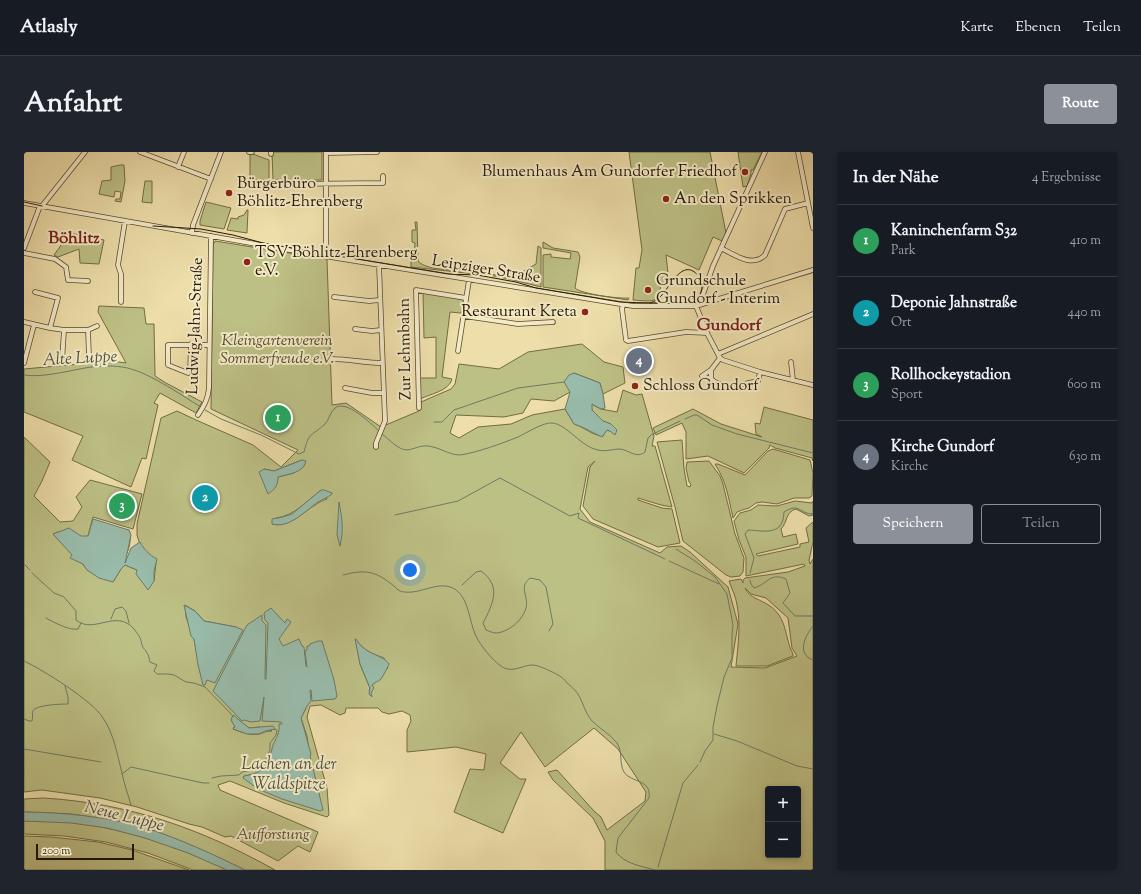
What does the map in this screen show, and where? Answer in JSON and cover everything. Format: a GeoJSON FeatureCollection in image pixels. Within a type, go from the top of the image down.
{"type":"FeatureCollection","features":[{"type":"Feature","properties":{"kind":"street"},"geometry":{"type":"LineString","coordinates":[[24,248],[41,206],[85,152]]}},
{"type":"Feature","properties":{"kind":"street"},"geometry":{"type":"LineString","coordinates":[[140,152],[211,179]]}},
{"type":"Feature","properties":{"kind":"street"},"geometry":{"type":"LineString","coordinates":[[178,167],[184,152]]}},
{"type":"Feature","properties":{"kind":"street"},"geometry":{"type":"LineString","coordinates":[[192,233],[193,225],[221,152]]}},
{"type":"Feature","properties":{"kind":"street"},"geometry":{"type":"LineString","coordinates":[[326,256],[326,152],[377,152]]}},
{"type":"Feature","properties":{"kind":"street"},"geometry":{"type":"LineString","coordinates":[[765,152],[713,266],[704,294],[696,306],[707,333],[719,356],[726,361],[760,372],[813,385]]}},
{"type":"Feature","properties":{"kind":"street"},"geometry":{"type":"LineString","coordinates":[[798,152],[813,228]]}},
{"type":"Feature","properties":{"kind":"street"},"geometry":{"type":"LineString","coordinates":[[293,184],[383,183],[383,176]]}},
{"type":"Feature","properties":{"kind":"street"},"geometry":{"type":"LineString","coordinates":[[24,202],[41,206]]}},
{"type":"Feature","properties":{"kind":"street"},"geometry":{"type":"LineString","coordinates":[[721,248],[748,261],[758,260],[765,254],[785,209],[808,203]]}},
{"type":"Feature","properties":{"kind":"street","name":"Leipziger Straße"},"geometry":{"type":"LineString","coordinates":[[41,206],[326,256],[623,305],[696,306],[813,270]]}},
{"type":"Feature","properties":{"kind":"street"},"geometry":{"type":"LineString","coordinates":[[120,302],[121,274],[118,265],[125,221]]}},
{"type":"Feature","properties":{"kind":"street","name":"Ludwig-Jahn-Straße"},"geometry":{"type":"LineString","coordinates":[[198,415],[205,405],[209,395],[211,236]]}},
{"type":"Feature","properties":{"kind":"street"},"geometry":{"type":"LineString","coordinates":[[24,253],[55,259],[66,267],[68,280],[88,282]]}},
{"type":"Feature","properties":{"kind":"street"},"geometry":{"type":"LineString","coordinates":[[376,447],[376,443],[385,421],[379,265]]}},
{"type":"Feature","properties":{"kind":"street"},"geometry":{"type":"LineString","coordinates":[[458,351],[469,280]]}},
{"type":"Feature","properties":{"kind":"street","name":"Zur Lehmbahn"},"geometry":{"type":"LineString","coordinates":[[419,408],[416,290],[466,298]]}},
{"type":"Feature","properties":{"kind":"street"},"geometry":{"type":"LineString","coordinates":[[35,292],[58,298],[50,328]]}},
{"type":"Feature","properties":{"kind":"street"},"geometry":{"type":"LineString","coordinates":[[334,297],[368,301],[380,300]]}},
{"type":"Feature","properties":{"kind":"street"},"geometry":{"type":"LineString","coordinates":[[623,305],[622,309],[626,340],[628,341],[686,332],[707,333]]}},
{"type":"Feature","properties":{"kind":"street"},"geometry":{"type":"LineString","coordinates":[[760,372],[758,381],[736,386],[720,384],[712,379],[702,376],[711,370],[719,356],[813,314]]}},
{"type":"Feature","properties":{"kind":"street"},"geometry":{"type":"LineString","coordinates":[[464,316],[518,324],[553,322]]}},
{"type":"Feature","properties":{"kind":"street"},"geometry":{"type":"LineString","coordinates":[[24,322],[64,330],[88,330],[97,326]]}},
{"type":"Feature","properties":{"kind":"street"},"geometry":{"type":"LineString","coordinates":[[24,363],[34,325]]}},
{"type":"Feature","properties":{"kind":"street"},"geometry":{"type":"LineString","coordinates":[[355,329],[372,331],[381,330]]}},
{"type":"Feature","properties":{"kind":"street"},"geometry":{"type":"LineString","coordinates":[[62,361],[64,330]]}},
{"type":"Feature","properties":{"kind":"street"},"geometry":{"type":"LineString","coordinates":[[88,330],[89,357]]}},
{"type":"Feature","properties":{"kind":"street"},"geometry":{"type":"LineString","coordinates":[[191,344],[190,371],[188,373],[168,366],[168,345],[191,344],[209,345]]}},
{"type":"Feature","properties":{"kind":"street"},"geometry":{"type":"LineString","coordinates":[[332,359],[347,359],[370,363],[382,362]]}},
{"type":"Feature","properties":{"kind":"street"},"geometry":{"type":"LineString","coordinates":[[791,362],[793,380]]}},
{"type":"Feature","properties":{"kind":"street"},"geometry":{"type":"LineString","coordinates":[[711,370],[712,379]]}},
{"type":"Feature","properties":{"kind":"street"},"geometry":{"type":"LineString","coordinates":[[345,388],[372,393],[384,393]]}},
{"type":"Feature","properties":{"kind":"green space"},"geometry":{"type":"Polygon","coordinates":[[[272,152],[322,152],[322,180],[273,180],[272,152]]]}},
{"type":"Feature","properties":{"kind":"green space"},"geometry":{"type":"Polygon","coordinates":[[[629,152],[710,152],[726,233],[722,241],[713,237],[699,270],[666,255],[669,282],[660,283],[659,295],[654,300],[650,301],[633,300],[636,268],[639,268],[642,250],[629,152]]]}},
{"type":"Feature","properties":{"kind":"green space"},"geometry":{"type":"Polygon","coordinates":[[[738,152],[762,152],[753,170],[751,170],[747,186],[743,187],[738,152]]]}},
{"type":"Feature","properties":{"kind":"green space"},"geometry":{"type":"Polygon","coordinates":[[[250,153],[269,160],[269,180],[250,180],[250,153]]]}},
{"type":"Feature","properties":{"kind":"green space"},"geometry":{"type":"Polygon","coordinates":[[[124,165],[125,181],[121,202],[115,201],[116,199],[120,199],[121,192],[115,191],[114,197],[99,194],[102,181],[111,180],[111,167],[124,165]]]}},
{"type":"Feature","properties":{"kind":"green space"},"geometry":{"type":"Polygon","coordinates":[[[145,181],[152,181],[152,203],[142,202],[145,181]]]}},
{"type":"Feature","properties":{"kind":"green space"},"geometry":{"type":"Polygon","coordinates":[[[206,202],[231,208],[224,229],[200,225],[206,202]]]}},
{"type":"Feature","properties":{"kind":"green space"},"geometry":{"type":"Polygon","coordinates":[[[247,210],[247,233],[227,230],[231,218],[238,219],[238,217],[244,215],[247,210]]]}},
{"type":"Feature","properties":{"kind":"green space"},"geometry":{"type":"Polygon","coordinates":[[[415,222],[417,222],[418,261],[422,265],[436,269],[480,272],[512,278],[536,264],[538,246],[541,248],[541,287],[479,273],[475,274],[411,267],[411,259],[414,259],[415,243],[412,242],[412,230],[416,230],[415,222]]]}},
{"type":"Feature","properties":{"kind":"green space"},"geometry":{"type":"Polygon","coordinates":[[[70,233],[104,240],[99,264],[80,263],[79,249],[58,257],[54,255],[70,233]]]}},
{"type":"Feature","properties":{"kind":"green space"},"geometry":{"type":"Polygon","coordinates":[[[215,241],[327,259],[332,405],[346,403],[381,427],[419,411],[421,402],[451,389],[455,384],[459,364],[499,369],[528,352],[582,344],[604,362],[623,367],[625,383],[603,394],[600,383],[574,373],[570,392],[554,401],[531,399],[523,413],[504,417],[456,415],[450,433],[459,438],[478,427],[511,424],[532,415],[565,409],[574,424],[596,435],[603,436],[606,430],[610,431],[611,424],[603,421],[592,410],[591,404],[601,409],[617,412],[623,390],[636,395],[642,394],[654,436],[652,446],[655,446],[672,507],[638,498],[638,500],[662,508],[672,509],[680,543],[658,547],[593,519],[583,506],[590,467],[595,461],[588,467],[580,509],[590,522],[660,553],[667,547],[681,546],[690,552],[728,587],[738,624],[731,667],[765,668],[797,656],[792,648],[788,618],[766,598],[751,594],[745,588],[749,594],[776,611],[783,622],[793,656],[767,666],[736,666],[739,620],[736,599],[729,581],[741,579],[743,583],[745,578],[788,572],[805,566],[804,564],[746,576],[746,557],[739,540],[734,521],[740,513],[751,510],[758,505],[777,506],[795,501],[812,503],[813,501],[813,515],[809,516],[796,509],[792,510],[781,529],[783,537],[796,534],[798,544],[756,554],[758,556],[800,547],[800,544],[809,542],[806,528],[813,522],[813,542],[809,560],[810,564],[813,559],[813,870],[605,870],[605,841],[593,818],[553,780],[548,772],[557,770],[601,817],[607,830],[645,801],[646,792],[618,749],[594,728],[545,767],[521,732],[500,763],[520,779],[526,779],[503,833],[454,812],[470,769],[484,770],[486,754],[456,747],[407,752],[407,730],[411,721],[410,715],[402,711],[389,714],[382,712],[378,708],[346,708],[345,713],[340,715],[321,705],[310,706],[307,717],[327,788],[329,815],[327,817],[284,803],[230,781],[218,785],[220,790],[318,832],[310,852],[298,846],[278,861],[231,836],[225,837],[202,827],[137,807],[100,798],[42,790],[24,792],[24,437],[50,462],[34,496],[60,522],[73,521],[82,507],[76,497],[90,480],[142,494],[133,529],[93,517],[88,536],[83,537],[129,530],[129,548],[120,566],[58,532],[53,534],[73,555],[71,557],[83,564],[87,570],[113,582],[125,565],[137,570],[154,581],[156,563],[148,571],[137,535],[137,524],[161,418],[177,411],[253,445],[281,467],[298,450],[211,409],[213,245],[215,241]],[[302,460],[274,471],[264,469],[278,477],[294,473],[302,460]],[[321,490],[294,511],[283,517],[276,518],[272,524],[279,525],[293,520],[327,499],[321,490]],[[185,605],[186,617],[194,639],[201,676],[207,680],[236,627],[204,621],[195,611],[185,605]],[[356,640],[360,664],[371,693],[373,683],[381,678],[384,671],[388,668],[384,658],[368,651],[356,640]],[[267,691],[263,695],[284,722],[265,768],[260,772],[244,776],[243,778],[310,756],[307,736],[301,718],[307,706],[267,691]],[[238,720],[233,729],[253,734],[272,731],[259,727],[249,728],[238,720]]]}},
{"type":"Feature","properties":{"kind":"green space"},"geometry":{"type":"Polygon","coordinates":[[[543,242],[553,248],[578,252],[580,257],[575,288],[598,295],[543,287],[543,255],[551,254],[551,257],[570,259],[571,253],[543,248],[543,242]]]}},
{"type":"Feature","properties":{"kind":"green space"},"geometry":{"type":"Polygon","coordinates":[[[423,292],[464,299],[461,313],[450,312],[442,377],[452,379],[447,386],[439,392],[420,399],[420,378],[436,378],[436,337],[424,338],[423,292]]]}},
{"type":"Feature","properties":{"kind":"green space"},"geometry":{"type":"Polygon","coordinates":[[[608,297],[629,298],[628,300],[608,297]]]}},
{"type":"Feature","properties":{"kind":"green space"},"geometry":{"type":"Polygon","coordinates":[[[99,306],[144,308],[146,324],[154,324],[155,376],[202,402],[196,413],[160,393],[154,403],[158,405],[146,459],[142,458],[131,487],[72,460],[83,436],[24,412],[24,369],[112,361],[126,363],[98,312],[99,306]]]}},
{"type":"Feature","properties":{"kind":"green space"},"geometry":{"type":"Polygon","coordinates":[[[764,407],[813,420],[813,461],[812,458],[775,448],[770,445],[769,448],[744,473],[708,456],[686,459],[686,432],[682,423],[656,435],[653,428],[693,409],[721,424],[762,437],[756,434],[755,423],[760,424],[764,407]]]}},
{"type":"Feature","properties":{"kind":"green space"},"geometry":{"type":"Polygon","coordinates":[[[682,440],[687,486],[690,487],[691,484],[689,482],[686,468],[687,462],[709,461],[720,476],[735,534],[744,558],[743,572],[740,576],[731,577],[726,575],[683,541],[657,442],[682,440]]]}},
{"type":"Feature","properties":{"kind":"green space"},"geometry":{"type":"Polygon","coordinates":[[[773,449],[810,460],[813,473],[812,496],[809,498],[794,498],[777,504],[762,502],[756,503],[749,508],[737,512],[733,518],[725,484],[715,464],[745,475],[768,451],[773,449]]]}},
{"type":"Feature","properties":{"kind":"green space"},"geometry":{"type":"Polygon","coordinates":[[[43,798],[105,805],[163,820],[219,842],[275,870],[245,870],[192,846],[143,827],[71,814],[24,812],[24,799],[43,798]]]}},
{"type":"Feature","properties":{"kind":"green space"},"geometry":{"type":"Polygon","coordinates":[[[24,821],[75,823],[128,833],[180,850],[227,870],[193,870],[148,853],[106,842],[64,836],[24,834],[24,821]]]}},
{"type":"Feature","properties":{"kind":"green space"},"geometry":{"type":"Polygon","coordinates":[[[24,836],[98,842],[132,850],[189,870],[24,870],[24,836]]]}},
{"type":"Feature","properties":{"kind":"water"},"geometry":{"type":"Polygon","coordinates":[[[574,373],[600,383],[605,408],[601,409],[592,404],[592,410],[603,421],[611,424],[617,430],[615,435],[607,430],[602,437],[574,424],[565,409],[570,392],[564,382],[569,375],[574,373]]]}},
{"type":"Feature","properties":{"kind":"water"},"geometry":{"type":"Polygon","coordinates":[[[302,460],[306,461],[305,465],[299,471],[278,477],[276,487],[268,494],[259,472],[264,469],[274,471],[302,460]]]}},
{"type":"Feature","properties":{"kind":"water"},"geometry":{"type":"Polygon","coordinates":[[[321,490],[332,494],[318,502],[291,522],[278,525],[272,524],[272,519],[292,514],[321,490]]]}},
{"type":"Feature","properties":{"kind":"water"},"geometry":{"type":"Polygon","coordinates":[[[339,502],[342,524],[340,546],[337,535],[339,502]]]}},
{"type":"Feature","properties":{"kind":"water"},"geometry":{"type":"Polygon","coordinates":[[[93,519],[129,530],[131,535],[125,563],[131,548],[140,542],[147,552],[157,559],[154,571],[154,581],[148,590],[136,574],[137,570],[125,565],[113,582],[99,578],[87,570],[83,564],[70,558],[72,555],[53,534],[69,528],[81,536],[88,536],[93,519]]]}},
{"type":"Feature","properties":{"kind":"water"},"geometry":{"type":"Polygon","coordinates":[[[184,605],[195,611],[204,621],[236,627],[243,630],[215,683],[207,680],[205,685],[203,685],[194,639],[191,636],[184,605]]]}},
{"type":"Feature","properties":{"kind":"water","name":"Lachen an der Waldspitze"},"geometry":{"type":"Polygon","coordinates":[[[271,608],[285,623],[287,619],[291,622],[279,639],[283,646],[299,639],[304,647],[307,667],[305,651],[307,650],[307,646],[318,641],[322,641],[334,680],[337,696],[335,699],[312,701],[310,690],[311,701],[301,718],[311,754],[310,756],[323,810],[320,811],[282,799],[258,789],[243,778],[244,776],[262,770],[265,767],[278,733],[279,724],[282,724],[281,722],[262,721],[264,697],[260,721],[242,721],[213,691],[247,625],[262,615],[262,621],[266,625],[266,679],[268,623],[265,620],[264,613],[271,608]]]}},
{"type":"Feature","properties":{"kind":"water"},"geometry":{"type":"Polygon","coordinates":[[[355,639],[364,649],[386,660],[389,664],[381,679],[372,685],[374,688],[371,693],[372,697],[369,694],[370,688],[360,664],[355,639]]]}},
{"type":"Feature","properties":{"kind":"water"},"geometry":{"type":"Polygon","coordinates":[[[233,715],[249,728],[273,726],[275,729],[259,734],[247,734],[233,729],[235,727],[231,720],[233,715]]]}},
{"type":"Feature","properties":{"kind":"water"},"geometry":{"type":"Polygon","coordinates":[[[24,812],[85,816],[132,824],[159,832],[184,842],[245,870],[227,870],[188,853],[145,838],[107,828],[71,823],[24,821],[24,812]]]}},
{"type":"Feature","properties":{"kind":"waterway","name":"Alte Luppe"},"geometry":{"type":"LineString","coordinates":[[24,375],[46,375],[99,366],[122,367],[131,369],[152,378],[173,389],[201,407]]}},
{"type":"Feature","properties":{"kind":"waterway"},"geometry":{"type":"LineString","coordinates":[[434,422],[442,422],[454,410],[518,388],[564,382]]}},
{"type":"Feature","properties":{"kind":"waterway"},"geometry":{"type":"LineString","coordinates":[[205,410],[221,419],[261,435],[299,454],[304,452],[309,437],[325,424],[333,410],[340,406],[358,413],[378,430]]}},
{"type":"Feature","properties":{"kind":"waterway"},"geometry":{"type":"LineString","coordinates":[[685,419],[697,415],[712,425],[737,434],[813,453]]}},
{"type":"Feature","properties":{"kind":"waterway"},"geometry":{"type":"LineString","coordinates":[[382,434],[404,450],[428,446],[452,454],[460,455],[497,445],[540,426],[552,423],[563,427],[592,448],[604,451],[620,449],[639,455],[645,452],[648,438],[651,435],[680,421]]}},
{"type":"Feature","properties":{"kind":"waterway"},"geometry":{"type":"LineString","coordinates":[[395,515],[458,501],[500,478],[570,516],[579,513],[578,518],[665,559]]}},
{"type":"Feature","properties":{"kind":"waterway"},"geometry":{"type":"LineString","coordinates":[[750,573],[754,558],[745,534],[748,530],[767,531],[777,529],[783,520],[784,512],[793,508],[797,508],[808,514],[813,514]]}},
{"type":"Feature","properties":{"kind":"waterway"},"geometry":{"type":"LineString","coordinates":[[676,549],[695,561],[715,577],[727,594],[733,625],[732,658],[724,677],[717,706],[713,727],[713,740],[705,751],[700,762]]}},
{"type":"Feature","properties":{"kind":"waterway"},"geometry":{"type":"LineString","coordinates":[[669,561],[719,584]]}},
{"type":"Feature","properties":{"kind":"waterway"},"geometry":{"type":"LineString","coordinates":[[24,564],[30,570]]}},
{"type":"Feature","properties":{"kind":"waterway"},"geometry":{"type":"LineString","coordinates":[[462,585],[476,572],[481,571],[488,577],[492,583],[494,596],[490,609],[483,623],[486,630],[495,633],[505,631],[522,617],[527,603],[524,588],[525,585],[530,578],[540,580],[546,587],[553,624],[549,631]]}},
{"type":"Feature","properties":{"kind":"waterway"},"geometry":{"type":"LineString","coordinates":[[343,575],[356,572],[373,573],[403,592],[411,592],[441,586],[453,588],[458,592],[465,603],[478,640],[498,664],[509,669],[535,665],[553,672],[563,679],[578,694],[592,721],[617,743],[620,750],[624,772],[631,778],[647,787],[649,798],[618,838],[616,852],[629,862],[655,870]]}},
{"type":"Feature","properties":{"kind":"waterway"},"geometry":{"type":"LineString","coordinates":[[32,573],[54,593],[64,597],[76,611],[76,620],[83,624],[90,625],[112,621],[127,623],[140,637],[142,646],[148,655],[150,662],[157,665],[154,671],[157,674],[174,675],[186,682],[205,687],[233,716]]}},
{"type":"Feature","properties":{"kind":"waterway"},"geometry":{"type":"LineString","coordinates":[[750,580],[754,588],[769,579],[776,577],[786,579],[790,593],[783,603],[795,616],[813,616]]}},
{"type":"Feature","properties":{"kind":"waterway"},"geometry":{"type":"LineString","coordinates":[[111,619],[115,609],[122,607],[126,611],[129,623]]}},
{"type":"Feature","properties":{"kind":"waterway"},"geometry":{"type":"LineString","coordinates":[[46,618],[71,629],[78,629],[81,623]]}},
{"type":"Feature","properties":{"kind":"waterway"},"geometry":{"type":"LineString","coordinates":[[813,626],[807,635],[803,649],[805,654],[813,660]]}},
{"type":"Feature","properties":{"kind":"waterway","name":"Neue Luppe"},"geometry":{"type":"LineString","coordinates":[[24,661],[43,671],[79,695],[98,711],[107,724],[113,737],[131,805]]}},
{"type":"Feature","properties":{"kind":"waterway"},"geometry":{"type":"LineString","coordinates":[[24,719],[32,721],[33,711],[38,707],[68,704],[65,686]]}},
{"type":"Feature","properties":{"kind":"waterway"},"geometry":{"type":"LineString","coordinates":[[212,778],[239,775],[242,772],[264,763],[270,750],[270,743],[276,735],[277,730],[274,729]]}},
{"type":"Feature","properties":{"kind":"waterway"},"geometry":{"type":"LineString","coordinates":[[714,734],[737,741],[797,766],[813,769]]}},
{"type":"Feature","properties":{"kind":"waterway"},"geometry":{"type":"LineString","coordinates":[[24,749],[101,762]]}},
{"type":"Feature","properties":{"kind":"waterway"},"geometry":{"type":"LineString","coordinates":[[658,867],[683,783],[698,765]]}},
{"type":"Feature","properties":{"kind":"waterway"},"geometry":{"type":"LineString","coordinates":[[260,766],[263,770]]}},
{"type":"Feature","properties":{"kind":"waterway"},"geometry":{"type":"LineString","coordinates":[[122,774],[131,767],[203,783],[209,783]]}},
{"type":"Feature","properties":{"kind":"tram line"},"geometry":{"type":"LineString","coordinates":[[24,202],[42,206]]}},
{"type":"Feature","properties":{"kind":"tram line"},"geometry":{"type":"LineString","coordinates":[[153,226],[201,229],[263,243],[326,254],[448,274],[477,275],[516,282],[536,288],[620,302],[645,303],[654,303],[687,303],[691,302],[695,300],[701,292],[702,281],[696,273],[690,270],[684,270],[674,279],[659,298],[655,301],[653,302],[652,302],[650,303]]}},
{"type":"Feature","properties":{"kind":"place","name":"Blumenhaus Am Gundorfer Friedhof"},"geometry":{"type":"Point","coordinates":[745,172]}},
{"type":"Feature","properties":{"kind":"place","name":"Bürgerbüro Böhlitz-Ehrenberg"},"geometry":{"type":"Point","coordinates":[229,193]}},
{"type":"Feature","properties":{"kind":"place","name":"An den Sprikken"},"geometry":{"type":"Point","coordinates":[666,199]}},
{"type":"Feature","properties":{"kind":"place","name":"TSV Böhlitz-Ehrenberg e.V."},"geometry":{"type":"Point","coordinates":[247,262]}},
{"type":"Feature","properties":{"kind":"place","name":"Grundschule Gundorf - Interim"},"geometry":{"type":"Point","coordinates":[648,290]}},
{"type":"Feature","properties":{"kind":"place","name":"Restaurant Kreta"},"geometry":{"type":"Point","coordinates":[585,312]}},
{"type":"Feature","properties":{"kind":"place","name":"Kirche Gundorf"},"geometry":{"type":"Point","coordinates":[639,361]}},
{"type":"Feature","properties":{"kind":"place","name":"Schloss Gundorf"},"geometry":{"type":"Point","coordinates":[635,386]}},
{"type":"Feature","properties":{"kind":"place","name":"Kaninchenfarm S32"},"geometry":{"type":"Point","coordinates":[278,418]}},
{"type":"Feature","properties":{"kind":"place","name":"Deponie Jahnstraße"},"geometry":{"type":"Point","coordinates":[205,498]}},
{"type":"Feature","properties":{"kind":"place","name":"Rollhockeystadion"},"geometry":{"type":"Point","coordinates":[122,506]}},
{"type":"Feature","properties":{"kind":"district","name":"Böhlitz"},"geometry":{"type":"Point","coordinates":[74,239]}},
{"type":"Feature","properties":{"kind":"district","name":"Gundorf"},"geometry":{"type":"Point","coordinates":[729,326]}},
{"type":"Feature","properties":{"kind":"park label","name":"Kleingartenverein Sommerfreude e.V."},"geometry":{"type":"Point","coordinates":[277,350]}},
{"type":"Feature","properties":{"kind":"park label","name":"Aufforstung"},"geometry":{"type":"Point","coordinates":[273,835]}}]}
